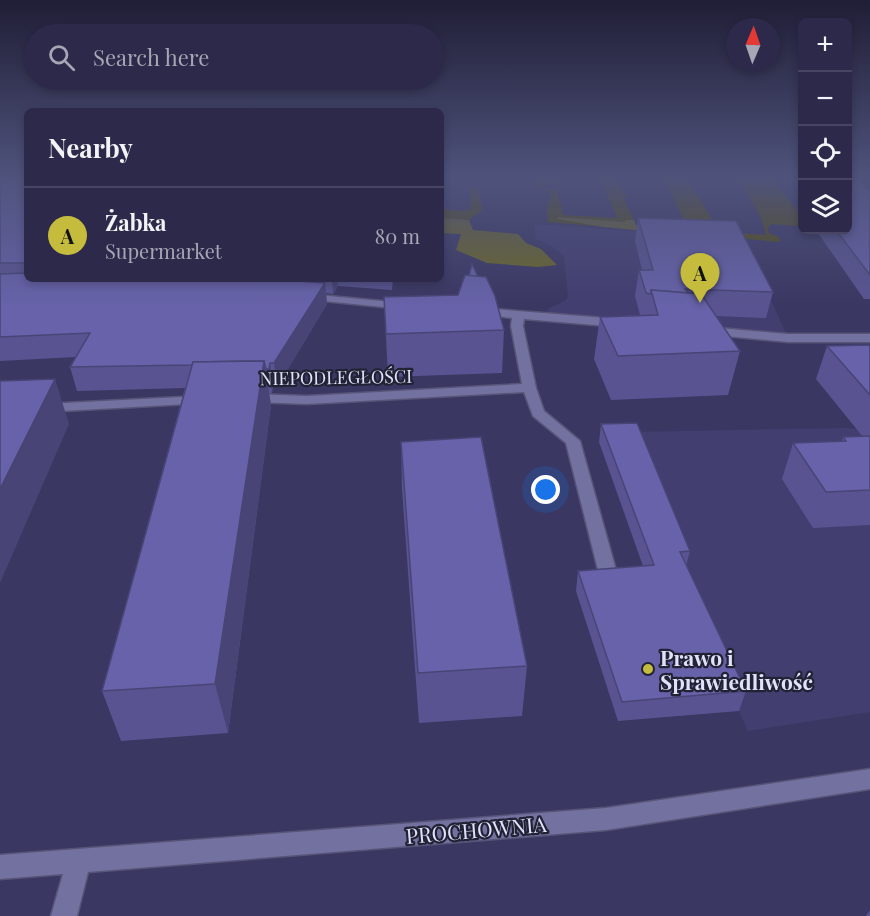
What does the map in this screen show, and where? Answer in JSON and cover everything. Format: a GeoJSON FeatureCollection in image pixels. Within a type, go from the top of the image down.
{"type":"FeatureCollection","features":[{"type":"Feature","properties":{"kind":"street"},"geometry":{"type":"LineString","coordinates":[[293,296],[421,307]]}},
{"type":"Feature","properties":{"kind":"street"},"geometry":{"type":"LineString","coordinates":[[467,311],[634,325]]}},
{"type":"Feature","properties":{"kind":"street"},"geometry":{"type":"LineString","coordinates":[[518,316],[517,326],[529,388],[538,413],[573,441],[607,570]]}},
{"type":"Feature","properties":{"kind":"street"},"geometry":{"type":"LineString","coordinates":[[693,330],[788,338],[870,338]]}},
{"type":"Feature","properties":{"kind":"street","name":"NIEPODLEGŁOŚCI"},"geometry":{"type":"LineString","coordinates":[[234,399],[307,400],[529,388]]}},
{"type":"Feature","properties":{"kind":"street"},"geometry":{"type":"LineString","coordinates":[[29,409],[212,400]]}},
{"type":"Feature","properties":{"kind":"street","name":"PROCHOWNIA"},"geometry":{"type":"LineString","coordinates":[[0,867],[606,819],[870,779]]}},
{"type":"Feature","properties":{"kind":"street"},"geometry":{"type":"LineString","coordinates":[[64,916],[79,861]]}},
{"type":"Feature","properties":{"kind":"shaded area"},"geometry":{"type":"Polygon","coordinates":[[[444,221],[469,221],[473,230],[518,234],[526,243],[541,249],[557,265],[538,267],[487,263],[456,250],[461,234],[444,233],[444,221]]]}},
{"type":"Feature","properties":{"kind":"shaded area"},"geometry":{"type":"Polygon","coordinates":[[[548,221],[634,221],[637,227],[688,229],[684,221],[713,221],[719,232],[766,235],[762,221],[798,221],[798,226],[771,224],[767,229],[770,234],[779,237],[780,242],[548,221]]]}},
{"type":"Feature","properties":{"kind":"shaded area"},"geometry":{"type":"Polygon","coordinates":[[[568,221],[634,221],[637,227],[646,231],[568,221]]]}},
{"type":"Feature","properties":{"kind":"shaded area"},"geometry":{"type":"Polygon","coordinates":[[[534,224],[728,238],[757,300],[771,300],[788,338],[545,317],[548,309],[566,300],[568,296],[564,256],[551,246],[536,239],[534,224]]]}},
{"type":"Feature","properties":{"kind":"shaded area"},"geometry":{"type":"Polygon","coordinates":[[[845,428],[870,430],[870,712],[748,731],[675,571],[630,432],[845,428]]]}},
{"type":"Feature","properties":{"kind":"building"},"geometry":{"type":"Polygon","coordinates":[[[0,221],[24,221],[24,263],[0,263],[0,221]]]}},
{"type":"Feature","properties":{"kind":"building"},"geometry":{"type":"Polygon","coordinates":[[[639,221],[736,221],[773,292],[685,289],[688,293],[651,290],[651,294],[646,293],[639,270],[653,270],[639,221]]]}},
{"type":"Feature","properties":{"kind":"building"},"geometry":{"type":"Polygon","coordinates":[[[852,221],[870,221],[870,275],[839,234],[852,234],[852,221]]]}},
{"type":"Feature","properties":{"kind":"building"},"geometry":{"type":"Polygon","coordinates":[[[472,264],[478,277],[469,276],[472,264]]]}},
{"type":"Feature","properties":{"kind":"building"},"geometry":{"type":"Polygon","coordinates":[[[24,273],[24,282],[325,283],[274,363],[270,363],[269,369],[266,369],[264,361],[70,367],[90,333],[0,337],[0,274],[24,273]]]}},
{"type":"Feature","properties":{"kind":"building"},"geometry":{"type":"Polygon","coordinates":[[[465,275],[486,277],[495,296],[504,330],[386,334],[384,297],[458,295],[465,275]]]}},
{"type":"Feature","properties":{"kind":"building"},"geometry":{"type":"Polygon","coordinates":[[[651,290],[701,294],[740,351],[618,356],[600,317],[658,315],[651,290]]]}},
{"type":"Feature","properties":{"kind":"building"},"geometry":{"type":"Polygon","coordinates":[[[870,345],[870,395],[827,346],[870,345]]]}},
{"type":"Feature","properties":{"kind":"building"},"geometry":{"type":"Polygon","coordinates":[[[264,361],[215,684],[102,691],[193,362],[264,361]]]}},
{"type":"Feature","properties":{"kind":"building"},"geometry":{"type":"Polygon","coordinates":[[[55,379],[0,489],[0,381],[55,379]]]}},
{"type":"Feature","properties":{"kind":"building"},"geometry":{"type":"Polygon","coordinates":[[[637,423],[690,551],[680,552],[746,691],[622,702],[578,571],[654,565],[601,424],[637,423]]]}},
{"type":"Feature","properties":{"kind":"building"},"geometry":{"type":"Polygon","coordinates":[[[870,436],[870,490],[826,492],[793,443],[846,441],[843,437],[870,436]]]}},
{"type":"Feature","properties":{"kind":"building"},"geometry":{"type":"Polygon","coordinates":[[[481,437],[527,666],[418,673],[401,442],[481,437]]]}},
{"type":"Feature","properties":{"kind":"place","name":"Żabka"},"geometry":{"type":"Point","coordinates":[700,303]}},
{"type":"Feature","properties":{"kind":"place","name":"Prawo i Sprawiedliwość"},"geometry":{"type":"Point","coordinates":[648,669]}}]}
